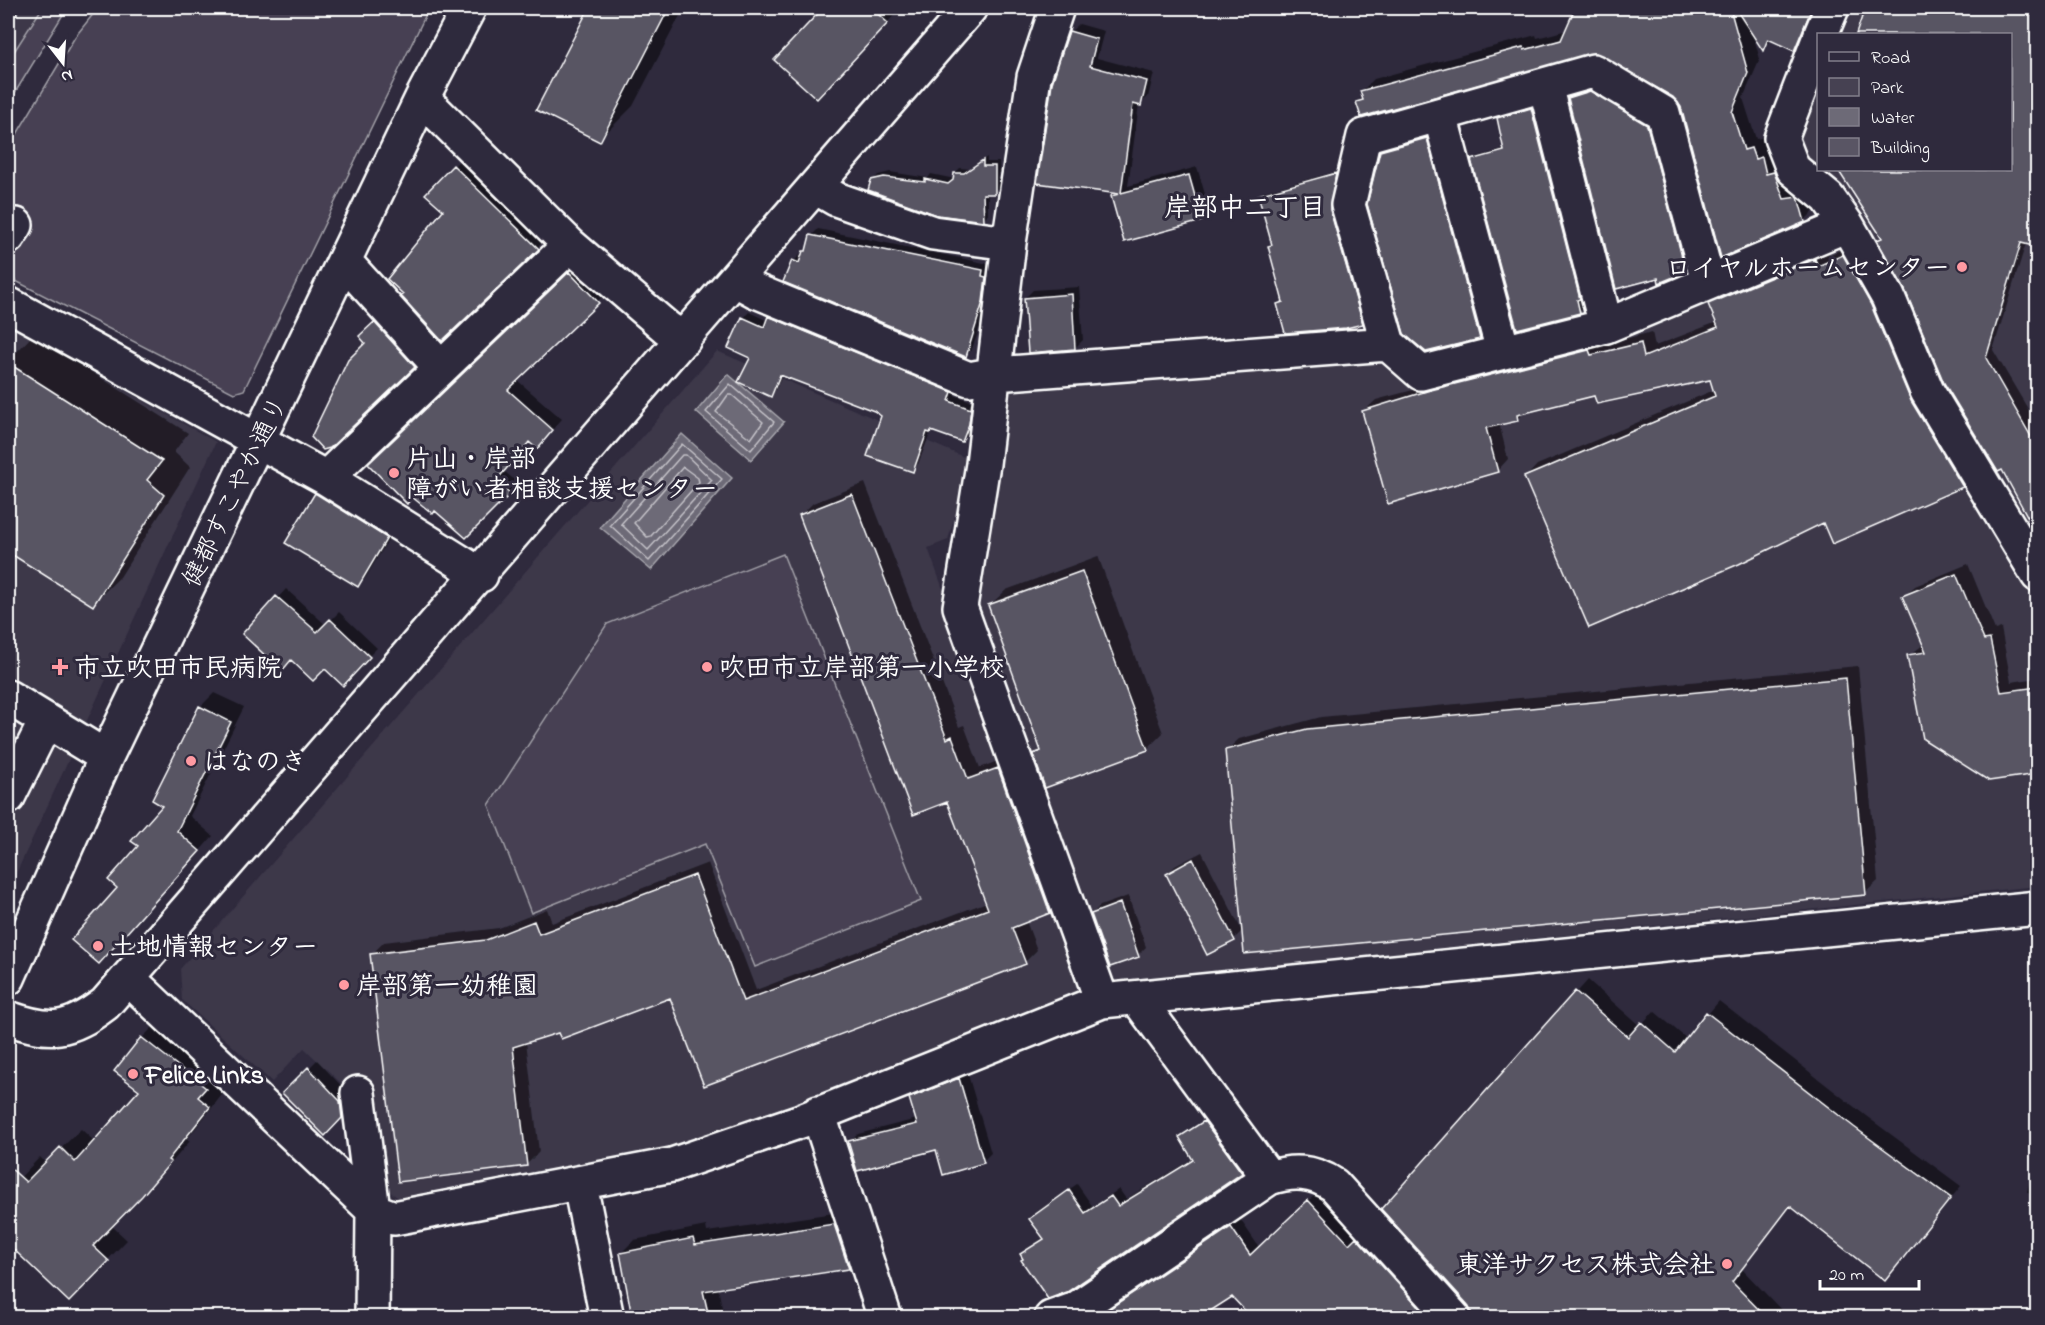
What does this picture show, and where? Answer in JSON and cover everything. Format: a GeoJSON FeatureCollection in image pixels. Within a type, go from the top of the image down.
{"type":"FeatureCollection","features":[{"type":"Feature","properties":{"kind":"street","name":"健都すこやか通り"},"geometry":{"type":"LineString","coordinates":[[8,978],[106,757],[422,98],[469,8]]}},
{"type":"Feature","properties":{"kind":"street"},"geometry":{"type":"LineString","coordinates":[[8,1018],[42,1028],[70,1026],[105,1004],[129,979],[817,188],[970,8]]}},
{"type":"Feature","properties":{"kind":"street"},"geometry":{"type":"LineString","coordinates":[[1057,8],[1034,77],[1009,243],[996,374],[960,607],[1102,1001]]}},
{"type":"Feature","properties":{"kind":"street"},"geometry":{"type":"LineString","coordinates":[[1821,33],[1832,8]]}},
{"type":"Feature","properties":{"kind":"street"},"geometry":{"type":"LineString","coordinates":[[1817,45],[1781,138],[1793,169],[1828,198],[1847,225],[1888,297],[1927,391],[2037,575]]}},
{"type":"Feature","properties":{"kind":"street"},"geometry":{"type":"LineString","coordinates":[[1708,282],[1664,113],[1593,71],[1364,136],[1348,205],[1388,345],[1421,372],[1606,326],[1847,225]]}},
{"type":"Feature","properties":{"kind":"street"},"geometry":{"type":"LineString","coordinates":[[1545,85],[1606,326]]}},
{"type":"Feature","properties":{"kind":"street"},"geometry":{"type":"LineString","coordinates":[[422,98],[570,244],[667,328],[684,339]]}},
{"type":"Feature","properties":{"kind":"street"},"geometry":{"type":"LineString","coordinates":[[1440,115],[1503,351]]}},
{"type":"Feature","properties":{"kind":"street"},"geometry":{"type":"LineString","coordinates":[[817,188],[836,199],[933,233],[1009,243]]}},
{"type":"Feature","properties":{"kind":"street"},"geometry":{"type":"LineString","coordinates":[[326,478],[570,244]]}},
{"type":"Feature","properties":{"kind":"street"},"geometry":{"type":"LineString","coordinates":[[344,261],[441,368]]}},
{"type":"Feature","properties":{"kind":"street"},"geometry":{"type":"LineString","coordinates":[[736,280],[756,291],[969,379],[996,374],[1388,345]]}},
{"type":"Feature","properties":{"kind":"street"},"geometry":{"type":"LineString","coordinates":[[8,304],[326,478],[481,575]]}},
{"type":"Feature","properties":{"kind":"street"},"geometry":{"type":"LineString","coordinates":[[8,697],[106,757]]}},
{"type":"Feature","properties":{"kind":"street"},"geometry":{"type":"LineString","coordinates":[[8,797],[46,721]]}},
{"type":"Feature","properties":{"kind":"street"},"geometry":{"type":"LineString","coordinates":[[129,979],[374,1210],[394,1218],[580,1185],[672,1165],[818,1113],[1102,1001],[2037,908]]}},
{"type":"Feature","properties":{"kind":"street"},"geometry":{"type":"LineString","coordinates":[[1137,998],[1269,1178]]}},
{"type":"Feature","properties":{"kind":"street"},"geometry":{"type":"LineString","coordinates":[[358,1093],[374,1210],[372,1317]]}},
{"type":"Feature","properties":{"kind":"street"},"geometry":{"type":"LineString","coordinates":[[818,1113],[885,1317]]}},
{"type":"Feature","properties":{"kind":"street"},"geometry":{"type":"LineString","coordinates":[[1051,1317],[1076,1309],[1269,1178],[1303,1172],[1325,1178],[1334,1185],[1449,1316]]}},
{"type":"Feature","properties":{"kind":"street"},"geometry":{"type":"LineString","coordinates":[[580,1185],[607,1317]]}},
{"type":"Feature","properties":{"kind":"shaded area"},"geometry":{"type":"Polygon","coordinates":[[[8,8],[42,8],[8,61],[8,8]]]}},
{"type":"Feature","properties":{"kind":"shaded area","name":"ロイヤルホームセンター"},"geometry":{"type":"Polygon","coordinates":[[[1841,8],[2037,8],[2037,554],[1801,160],[1793,136],[1817,70],[1817,171],[2012,171],[2012,33],[1831,33],[1841,8]]]}},
{"type":"Feature","properties":{"kind":"shaded area"},"geometry":{"type":"Polygon","coordinates":[[[1831,241],[1852,246],[1919,394],[2037,600],[2037,886],[1117,982],[1102,972],[973,622],[1009,384],[1385,355],[1418,384],[1831,241]]]}},
{"type":"Feature","properties":{"kind":"shaded area","name":"市立吹田市民病院"},"geometry":{"type":"Polygon","coordinates":[[[8,325],[216,442],[8,891],[8,325]]]}},
{"type":"Feature","properties":{"kind":"shaded area","name":"吹田市立岸部第一小学校"},"geometry":{"type":"Polygon","coordinates":[[[717,351],[971,460],[948,540],[928,548],[1090,992],[701,1140],[401,1200],[386,1189],[372,1084],[345,1087],[304,1048],[272,1082],[182,1000],[180,969],[717,351]]]}},
{"type":"Feature","properties":{"kind":"green space"},"geometry":{"type":"Polygon","coordinates":[[[42,8],[67,8],[8,104],[8,61],[42,8]]]}},
{"type":"Feature","properties":{"kind":"green space"},"geometry":{"type":"Polygon","coordinates":[[[98,8],[429,8],[244,390],[234,393],[8,277],[8,149],[75,37],[98,8]]]}},
{"type":"Feature","properties":{"kind":"green space"},"geometry":{"type":"Polygon","coordinates":[[[783,554],[921,901],[755,967],[705,844],[531,913],[489,805],[607,624],[783,554]]]}},
{"type":"Feature","properties":{"kind":"water"},"geometry":{"type":"Polygon","coordinates":[[[728,374],[784,422],[751,460],[696,412],[728,374]]]}},
{"type":"Feature","properties":{"kind":"water"},"geometry":{"type":"Polygon","coordinates":[[[682,434],[732,478],[651,570],[600,527],[682,434]]]}},
{"type":"Feature","properties":{"kind":"building"},"geometry":{"type":"Polygon","coordinates":[[[589,8],[669,8],[600,142],[536,110],[589,8]]]}},
{"type":"Feature","properties":{"kind":"building"},"geometry":{"type":"Polygon","coordinates":[[[823,8],[871,8],[888,23],[817,99],[774,60],[823,8]]]}},
{"type":"Feature","properties":{"kind":"building"},"geometry":{"type":"Polygon","coordinates":[[[1575,8],[1730,8],[1748,73],[1732,112],[1744,150],[1751,148],[1755,159],[1762,157],[1766,174],[1774,172],[1784,199],[1798,197],[1805,222],[1721,258],[1681,107],[1673,97],[1596,53],[1361,117],[1356,102],[1363,100],[1360,91],[1523,47],[1524,50],[1561,40],[1575,8]]]}},
{"type":"Feature","properties":{"kind":"building"},"geometry":{"type":"Polygon","coordinates":[[[1735,8],[1812,8],[1794,51],[1768,39],[1763,51],[1735,8]]]}},
{"type":"Feature","properties":{"kind":"building","name":"ロイヤルホームセンター"},"geometry":{"type":"Polygon","coordinates":[[[1865,8],[2037,8],[2037,247],[2021,243],[1986,358],[2037,447],[2037,534],[2002,470],[1998,472],[1944,383],[1905,290],[1877,240],[1882,238],[1839,171],[2012,171],[2012,33],[1856,33],[1865,8]]]}},
{"type":"Feature","properties":{"kind":"building"},"geometry":{"type":"Polygon","coordinates":[[[1069,31],[1097,39],[1090,66],[1147,81],[1141,106],[1133,104],[1121,193],[1189,175],[1202,221],[1124,242],[1111,196],[1119,194],[1037,183],[1052,83],[1069,31]]]}},
{"type":"Feature","properties":{"kind":"building"},"geometry":{"type":"Polygon","coordinates":[[[1590,91],[1647,125],[1686,272],[1659,283],[1658,278],[1616,289],[1568,98],[1590,91]]]}},
{"type":"Feature","properties":{"kind":"building"},"geometry":{"type":"Polygon","coordinates":[[[1531,108],[1580,299],[1577,300],[1580,313],[1517,329],[1471,160],[1504,151],[1497,118],[1531,108]]]}},
{"type":"Feature","properties":{"kind":"building"},"geometry":{"type":"Polygon","coordinates":[[[1427,138],[1480,339],[1426,352],[1404,334],[1367,204],[1380,151],[1427,138]]]}},
{"type":"Feature","properties":{"kind":"building"},"geometry":{"type":"Polygon","coordinates":[[[983,160],[983,166],[995,166],[995,194],[983,194],[984,221],[937,215],[868,190],[871,180],[884,177],[925,182],[925,179],[948,184],[953,180],[954,173],[964,173],[983,160]]]}},
{"type":"Feature","properties":{"kind":"building"},"geometry":{"type":"Polygon","coordinates":[[[453,165],[539,249],[442,341],[401,296],[403,294],[387,279],[443,210],[425,194],[453,165]]]}},
{"type":"Feature","properties":{"kind":"building"},"geometry":{"type":"Polygon","coordinates":[[[1336,173],[1330,210],[1363,324],[1346,328],[1285,333],[1277,304],[1283,302],[1268,246],[1272,245],[1258,195],[1336,173]]]}},
{"type":"Feature","properties":{"kind":"building"},"geometry":{"type":"Polygon","coordinates":[[[810,235],[983,270],[982,276],[986,277],[983,302],[966,357],[783,282],[792,260],[799,263],[803,251],[806,251],[810,235]]]}},
{"type":"Feature","properties":{"kind":"building"},"geometry":{"type":"Polygon","coordinates":[[[1843,255],[1871,305],[1911,401],[1963,487],[1832,544],[1823,523],[1739,564],[1589,628],[1524,477],[1715,396],[1710,380],[1597,404],[1594,396],[1517,415],[1518,421],[1486,428],[1498,472],[1388,504],[1362,411],[1427,391],[1589,350],[1591,355],[1641,343],[1644,357],[1718,327],[1708,304],[1815,259],[1818,266],[1843,255]]]}},
{"type":"Feature","properties":{"kind":"building"},"geometry":{"type":"Polygon","coordinates":[[[569,272],[599,303],[508,390],[553,430],[537,449],[529,442],[496,481],[510,494],[466,538],[435,511],[433,514],[412,497],[407,504],[368,464],[569,272]]]}},
{"type":"Feature","properties":{"kind":"building"},"geometry":{"type":"Polygon","coordinates":[[[1072,294],[1075,349],[1028,353],[1024,298],[1072,294]]]}},
{"type":"Feature","properties":{"kind":"building"},"geometry":{"type":"Polygon","coordinates":[[[768,316],[952,392],[949,401],[971,409],[969,424],[962,442],[931,431],[927,432],[913,472],[867,456],[881,416],[874,411],[780,375],[771,397],[738,382],[750,358],[728,348],[742,317],[764,327],[768,316]]]}},
{"type":"Feature","properties":{"kind":"building"},"geometry":{"type":"Polygon","coordinates":[[[374,322],[415,367],[330,448],[323,450],[311,437],[348,360],[365,343],[359,336],[374,322]]]}},
{"type":"Feature","properties":{"kind":"building"},"geometry":{"type":"Polygon","coordinates":[[[8,363],[162,461],[147,480],[164,495],[93,606],[8,552],[8,363]]]}},
{"type":"Feature","properties":{"kind":"building"},"geometry":{"type":"Polygon","coordinates":[[[315,493],[387,538],[358,587],[285,543],[315,493]]]}},
{"type":"Feature","properties":{"kind":"building"},"geometry":{"type":"Polygon","coordinates":[[[852,494],[947,739],[952,736],[968,779],[998,768],[1050,913],[1012,928],[1026,964],[704,1086],[670,998],[561,1039],[558,1033],[513,1047],[527,1166],[398,1182],[370,954],[486,940],[534,921],[539,934],[695,875],[743,1001],[988,909],[947,802],[913,815],[799,515],[852,494]]]}},
{"type":"Feature","properties":{"kind":"building"},"geometry":{"type":"Polygon","coordinates":[[[1082,571],[1148,750],[1045,788],[1033,754],[1041,751],[988,605],[1082,571]]]}},
{"type":"Feature","properties":{"kind":"building"},"geometry":{"type":"Polygon","coordinates":[[[1956,574],[1984,640],[1990,639],[2001,692],[2037,687],[2037,774],[1989,781],[1923,739],[1907,655],[1926,652],[1902,596],[1956,574]]]}},
{"type":"Feature","properties":{"kind":"building"},"geometry":{"type":"Polygon","coordinates":[[[276,596],[317,632],[330,619],[370,657],[343,686],[325,669],[313,681],[291,660],[282,671],[242,634],[276,596]]]}},
{"type":"Feature","properties":{"kind":"building"},"geometry":{"type":"Polygon","coordinates":[[[1846,678],[1866,895],[1244,954],[1225,750],[1307,729],[1846,678]]]}},
{"type":"Feature","properties":{"kind":"building"},"geometry":{"type":"Polygon","coordinates":[[[199,706],[231,722],[177,831],[200,851],[99,964],[71,940],[117,888],[108,880],[138,846],[131,841],[162,806],[152,800],[199,706]]]}},
{"type":"Feature","properties":{"kind":"building"},"geometry":{"type":"Polygon","coordinates":[[[1193,859],[1235,941],[1207,955],[1166,874],[1193,859]]]}},
{"type":"Feature","properties":{"kind":"building"},"geometry":{"type":"Polygon","coordinates":[[[1120,903],[1139,957],[1110,967],[1091,914],[1120,903]]]}},
{"type":"Feature","properties":{"kind":"building"},"geometry":{"type":"Polygon","coordinates":[[[1575,991],[1628,1037],[1641,1022],[1675,1052],[1706,1012],[1854,1127],[1951,1198],[1885,1281],[1790,1206],[1732,1282],[1766,1317],[1472,1317],[1468,1305],[1381,1209],[1575,991]]]}},
{"type":"Feature","properties":{"kind":"building"},"geometry":{"type":"Polygon","coordinates":[[[141,1037],[206,1088],[198,1097],[210,1107],[168,1160],[171,1162],[142,1196],[93,1246],[109,1261],[69,1302],[8,1244],[8,1166],[26,1182],[60,1147],[75,1162],[139,1090],[114,1071],[141,1037]]]}},
{"type":"Feature","properties":{"kind":"building"},"geometry":{"type":"Polygon","coordinates":[[[308,1067],[340,1101],[342,1118],[325,1136],[282,1093],[308,1067]]]}},
{"type":"Feature","properties":{"kind":"building"},"geometry":{"type":"Polygon","coordinates":[[[959,1078],[984,1163],[943,1175],[936,1150],[857,1171],[848,1141],[917,1124],[909,1098],[959,1078]]]}},
{"type":"Feature","properties":{"kind":"building"},"geometry":{"type":"Polygon","coordinates":[[[1204,1121],[1242,1173],[1067,1292],[1048,1299],[1021,1260],[1023,1259],[1020,1254],[1044,1239],[1029,1219],[1069,1190],[1085,1213],[1111,1196],[1118,1206],[1193,1160],[1179,1137],[1204,1121]]]}},
{"type":"Feature","properties":{"kind":"building"},"geometry":{"type":"Polygon","coordinates":[[[1308,1200],[1349,1244],[1356,1237],[1428,1317],[1251,1317],[1232,1297],[1201,1317],[1097,1317],[1231,1227],[1250,1255],[1308,1200]]]}},
{"type":"Feature","properties":{"kind":"building"},"geometry":{"type":"Polygon","coordinates":[[[834,1224],[849,1269],[703,1291],[709,1317],[632,1317],[620,1253],[693,1238],[695,1245],[834,1224]]]}},
{"type":"Feature","properties":{"kind":"railway"},"geometry":{"type":"LineString","coordinates":[[8,22],[16,8]]}},
{"type":"Feature","properties":{"kind":"place","name":"ロイヤルホームセンター"},"geometry":{"type":"Point","coordinates":[1962,267]}},
{"type":"Feature","properties":{"kind":"place","name":"片山・岸部 障がい者相談支援センター"},"geometry":{"type":"Point","coordinates":[394,473]}},
{"type":"Feature","properties":{"kind":"place","name":"市立吹田市民病院"},"geometry":{"type":"Point","coordinates":[60,667]}},
{"type":"Feature","properties":{"kind":"place","name":"吹田市立岸部第一小学校"},"geometry":{"type":"Point","coordinates":[707,667]}},
{"type":"Feature","properties":{"kind":"place","name":"はなのき"},"geometry":{"type":"Point","coordinates":[191,761]}},
{"type":"Feature","properties":{"kind":"place","name":"土地情報センター"},"geometry":{"type":"Point","coordinates":[98,946]}},
{"type":"Feature","properties":{"kind":"place","name":"岸部第一幼稚園"},"geometry":{"type":"Point","coordinates":[344,985]}},
{"type":"Feature","properties":{"kind":"place","name":"Felice Links"},"geometry":{"type":"Point","coordinates":[133,1074]}},
{"type":"Feature","properties":{"kind":"place","name":"東洋サクセス株式会社"},"geometry":{"type":"Point","coordinates":[1727,1264]}},
{"type":"Feature","properties":{"kind":"district","name":"岸部中二丁目"},"geometry":{"type":"Point","coordinates":[1245,207]}}]}
